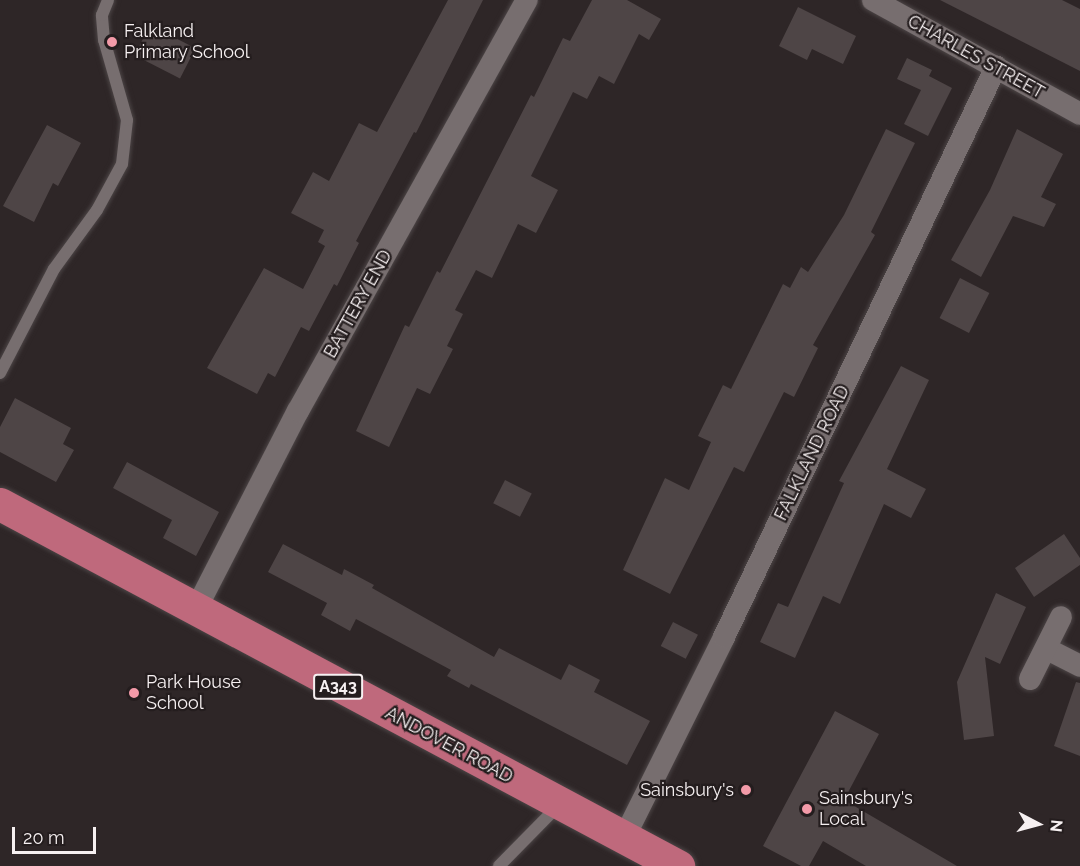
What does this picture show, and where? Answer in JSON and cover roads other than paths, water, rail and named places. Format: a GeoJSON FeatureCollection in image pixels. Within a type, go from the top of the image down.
{"type":"FeatureCollection","features":[{"type":"Feature","properties":{"kind":"main road","name":"ANDOVER ROAD"},"geometry":{"type":"LineString","coordinates":[[0,504],[195,611],[678,866]]}},
{"type":"Feature","properties":{"kind":"street","name":"BATTERY END"},"geometry":{"type":"LineString","coordinates":[[195,611],[298,411],[527,0]]}},
{"type":"Feature","properties":{"kind":"street","name":"CHARLES STREET"},"geometry":{"type":"LineString","coordinates":[[873,0],[1080,114]]}},
{"type":"Feature","properties":{"kind":"street","name":"FALKLAND ROAD"},"geometry":{"type":"LineString","coordinates":[[624,838],[724,638],[996,67]]}},
{"type":"Feature","properties":{"kind":"street"},"geometry":{"type":"LineString","coordinates":[[1030,679],[1061,617]]}},
{"type":"Feature","properties":{"kind":"street"},"geometry":{"type":"LineString","coordinates":[[1047,649],[1080,666]]}},
{"type":"Feature","properties":{"kind":"lane"},"geometry":{"type":"LineString","coordinates":[[0,373],[54,269],[97,210],[123,164],[127,120],[104,40],[102,15],[108,0]]}},
{"type":"Feature","properties":{"kind":"lane"},"geometry":{"type":"LineString","coordinates":[[499,866],[560,804]]}},
{"type":"Feature","properties":{"kind":"place","name":"Falkland Primary School"},"geometry":{"type":"Point","coordinates":[112,42]}},
{"type":"Feature","properties":{"kind":"place","name":"Park House School"},"geometry":{"type":"Point","coordinates":[134,693]}},
{"type":"Feature","properties":{"kind":"place","name":"Sainsbury's"},"geometry":{"type":"Point","coordinates":[746,790]}},
{"type":"Feature","properties":{"kind":"place","name":"Sainsbury's Local"},"geometry":{"type":"Point","coordinates":[807,809]}}]}
